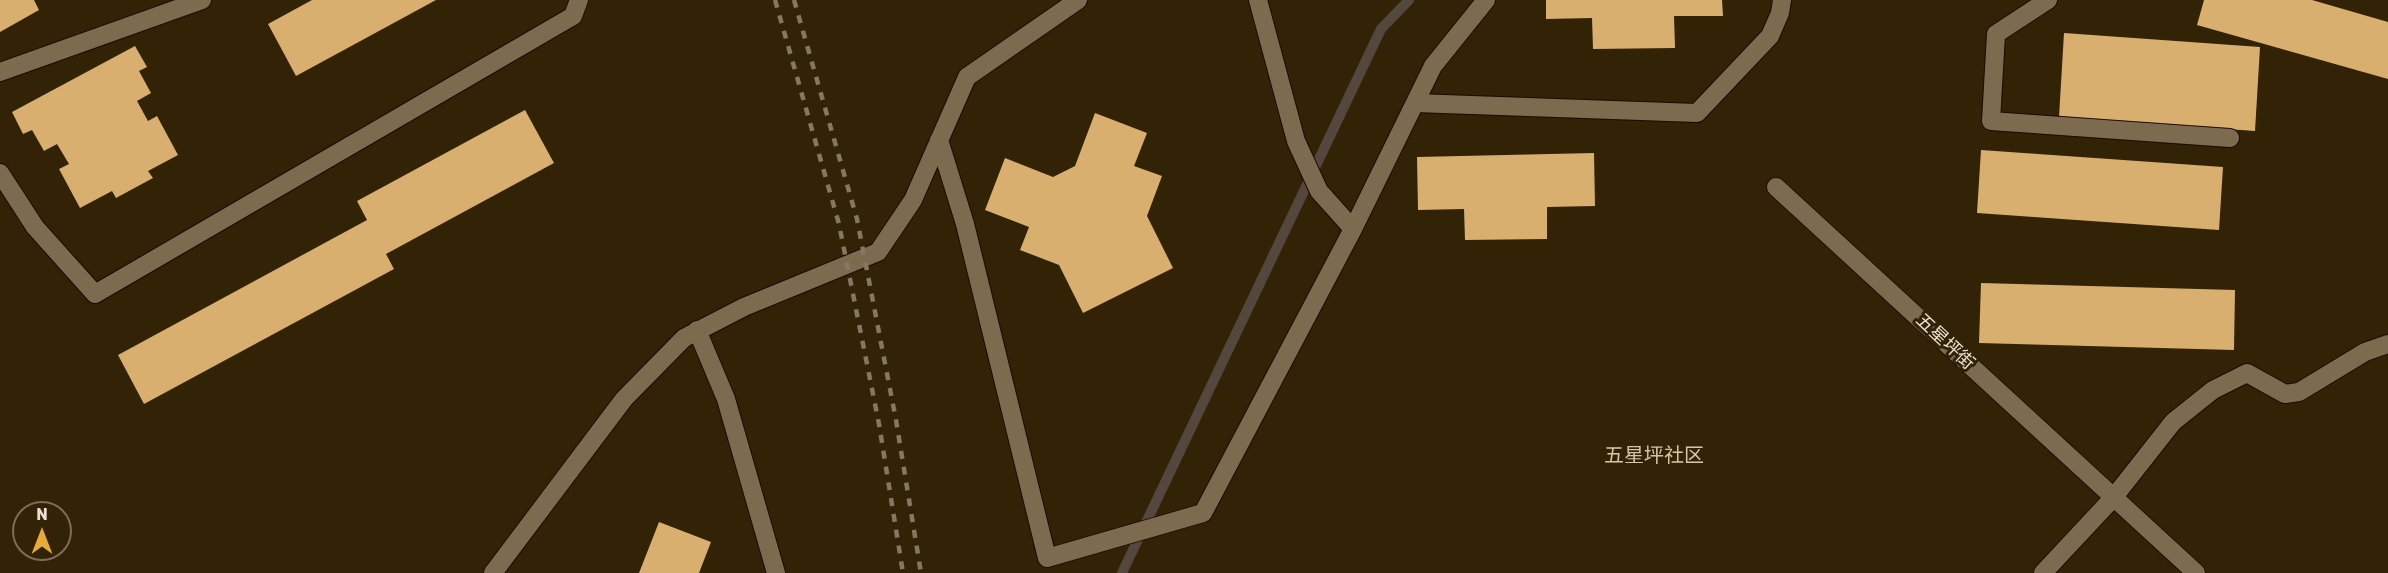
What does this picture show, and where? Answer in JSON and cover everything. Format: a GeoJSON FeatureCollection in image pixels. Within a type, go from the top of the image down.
{"type":"FeatureCollection","features":[{"type":"Feature","properties":{"kind":"street"},"geometry":{"type":"LineString","coordinates":[[0,72],[202,0]]}},
{"type":"Feature","properties":{"kind":"street"},"geometry":{"type":"LineString","coordinates":[[0,173],[35,227],[95,294],[573,16],[579,0]]}},
{"type":"Feature","properties":{"kind":"street"},"geometry":{"type":"LineString","coordinates":[[493,573],[624,399],[684,338],[744,307],[878,252],[913,200],[967,77],[1078,0]]}},
{"type":"Feature","properties":{"kind":"street"},"geometry":{"type":"LineString","coordinates":[[1258,0],[1296,141],[1319,191],[1353,229]]}},
{"type":"Feature","properties":{"kind":"street"},"geometry":{"type":"LineString","coordinates":[[939,140],[965,224],[1047,558],[1203,513],[1353,229],[1433,66],[1486,0]]}},
{"type":"Feature","properties":{"kind":"street"},"geometry":{"type":"LineString","coordinates":[[1415,103],[1697,113],[1770,36],[1780,13],[1782,0]]}},
{"type":"Feature","properties":{"kind":"street"},"geometry":{"type":"LineString","coordinates":[[2048,0],[1996,34],[1991,121],[2230,138]]}},
{"type":"Feature","properties":{"kind":"street","name":"五星坪街"},"geometry":{"type":"LineString","coordinates":[[1776,187],[2196,573]]}},
{"type":"Feature","properties":{"kind":"street"},"geometry":{"type":"LineString","coordinates":[[697,330],[726,399],[776,573]]}},
{"type":"Feature","properties":{"kind":"street"},"geometry":{"type":"LineString","coordinates":[[2043,573],[2114,497],[2173,422],[2213,390],[2247,373],[2285,394],[2299,392],[2365,352],[2388,344]]}},
{"type":"Feature","properties":{"kind":"building"},"geometry":{"type":"Polygon","coordinates":[[[0,0],[34,0],[39,10],[0,32],[0,0]]]}},
{"type":"Feature","properties":{"kind":"building"},"geometry":{"type":"Polygon","coordinates":[[[312,0],[436,0],[296,76],[268,24],[312,0]]]}},
{"type":"Feature","properties":{"kind":"building"},"geometry":{"type":"Polygon","coordinates":[[[1546,0],[1722,0],[1723,16],[1674,16],[1675,48],[1593,49],[1592,18],[1546,19],[1546,0]]]}},
{"type":"Feature","properties":{"kind":"building"},"geometry":{"type":"Polygon","coordinates":[[[2204,0],[2312,0],[2388,22],[2388,79],[2197,25],[2204,0]]]}},
{"type":"Feature","properties":{"kind":"building"},"geometry":{"type":"Polygon","coordinates":[[[2064,33],[2260,47],[2255,131],[2059,117],[2064,33]]]}},
{"type":"Feature","properties":{"kind":"building"},"geometry":{"type":"Polygon","coordinates":[[[135,46],[147,67],[139,71],[151,93],[137,101],[148,121],[157,116],[178,155],[148,171],[153,178],[116,198],[112,191],[80,208],[59,169],[69,164],[57,144],[44,151],[32,130],[23,134],[12,112],[135,46]]]}},
{"type":"Feature","properties":{"kind":"building"},"geometry":{"type":"Polygon","coordinates":[[[525,110],[554,163],[386,254],[394,269],[144,404],[118,355],[367,220],[357,201],[525,110]]]}},
{"type":"Feature","properties":{"kind":"building"},"geometry":{"type":"Polygon","coordinates":[[[1095,113],[1147,133],[1134,166],[1162,176],[1147,216],[1173,268],[1083,313],[1059,265],[1020,250],[1029,227],[985,210],[1005,158],[1053,177],[1075,166],[1095,113]]]}},
{"type":"Feature","properties":{"kind":"building"},"geometry":{"type":"Polygon","coordinates":[[[1981,150],[2223,167],[2219,230],[1977,213],[1981,150]]]}},
{"type":"Feature","properties":{"kind":"building"},"geometry":{"type":"Polygon","coordinates":[[[1594,153],[1595,206],[1547,207],[1547,239],[1465,240],[1464,209],[1418,210],[1417,157],[1594,153]]]}},
{"type":"Feature","properties":{"kind":"building"},"geometry":{"type":"Polygon","coordinates":[[[1981,283],[2235,290],[2234,350],[1979,343],[1981,283]]]}},
{"type":"Feature","properties":{"kind":"building"},"geometry":{"type":"Polygon","coordinates":[[[659,522],[711,542],[699,573],[639,573],[659,522]]]}},
{"type":"Feature","properties":{"kind":"waterway"},"geometry":{"type":"LineString","coordinates":[[1122,573],[1381,29],[1409,0]]}},
{"type":"Feature","properties":{"kind":"railway"},"geometry":{"type":"LineString","coordinates":[[775,0],[839,224],[879,424],[903,573]]}},
{"type":"Feature","properties":{"kind":"railway"},"geometry":{"type":"LineString","coordinates":[[794,0],[857,219],[896,420],[921,573]]}},
{"type":"Feature","properties":{"kind":"district","name":"五星坪社区"},"geometry":{"type":"Point","coordinates":[1654,456]}}]}
